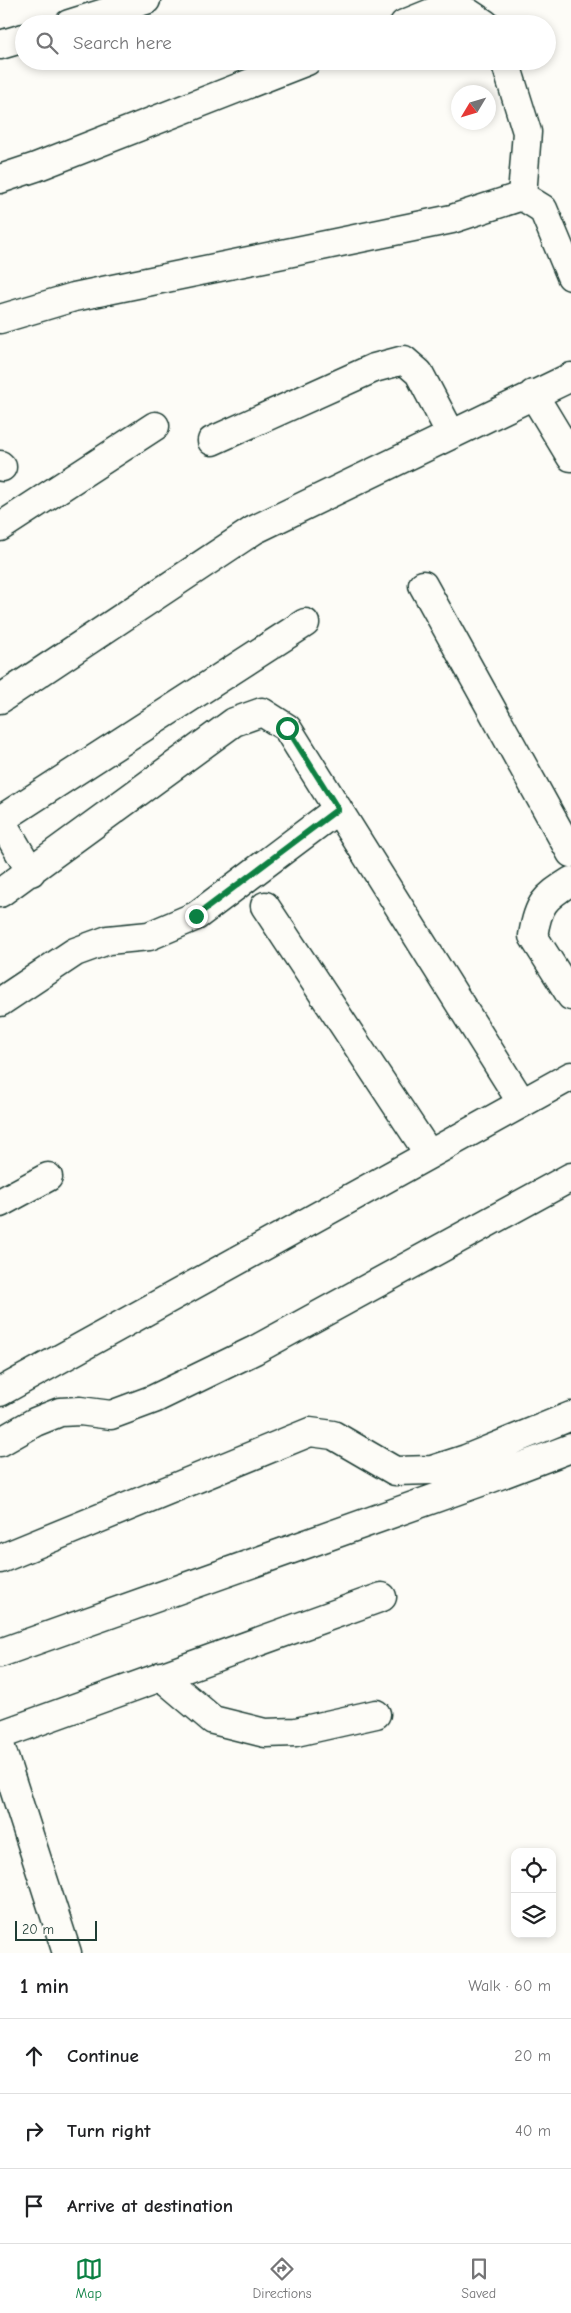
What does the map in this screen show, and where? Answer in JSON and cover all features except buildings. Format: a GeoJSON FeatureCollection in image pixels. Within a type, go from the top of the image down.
{"type":"FeatureCollection","features":[{"type":"Feature","properties":{"kind":"street"},"geometry":{"type":"LineString","coordinates":[[98,15],[146,0]]}},
{"type":"Feature","properties":{"kind":"street"},"geometry":{"type":"LineString","coordinates":[[426,15],[436,11],[467,12],[472,15]]}},
{"type":"Feature","properties":{"kind":"street"},"geometry":{"type":"LineString","coordinates":[[0,45],[15,41]]}},
{"type":"Feature","properties":{"kind":"street"},"geometry":{"type":"LineString","coordinates":[[0,179],[285,70]]}},
{"type":"Feature","properties":{"kind":"street"},"geometry":{"type":"LineString","coordinates":[[508,70],[527,132],[522,196]]}},
{"type":"Feature","properties":{"kind":"street"},"geometry":{"type":"LineString","coordinates":[[0,319],[74,297],[452,219],[522,196],[543,209],[571,276]]}},
{"type":"Feature","properties":{"kind":"street"},"geometry":{"type":"LineString","coordinates":[[212,441],[374,368],[404,360],[419,373],[451,434]]}},
{"type":"Feature","properties":{"kind":"street"},"geometry":{"type":"LineString","coordinates":[[0,699],[254,530],[571,377]]}},
{"type":"Feature","properties":{"kind":"street"},"geometry":{"type":"LineString","coordinates":[[533,394],[571,457]]}},
{"type":"Feature","properties":{"kind":"street"},"geometry":{"type":"LineString","coordinates":[[0,527],[155,426]]}},
{"type":"Feature","properties":{"kind":"street"},"geometry":{"type":"LineString","coordinates":[[422,585],[571,853]]}},
{"type":"Feature","properties":{"kind":"street"},"geometry":{"type":"LineString","coordinates":[[31,872],[0,820],[305,622]]}},
{"type":"Feature","properties":{"kind":"street"},"geometry":{"type":"LineString","coordinates":[[0,893],[234,722],[262,712],[287,728],[522,1103]]}},
{"type":"Feature","properties":{"kind":"street"},"geometry":{"type":"LineString","coordinates":[[0,1002],[75,952],[108,940],[149,936],[196,916],[338,809]]}},
{"type":"Feature","properties":{"kind":"street"},"geometry":{"type":"LineString","coordinates":[[571,881],[548,896],[536,915],[533,936],[571,996]]}},
{"type":"Feature","properties":{"kind":"street"},"geometry":{"type":"LineString","coordinates":[[265,906],[430,1154]]}},
{"type":"Feature","properties":{"kind":"street"},"geometry":{"type":"LineString","coordinates":[[0,1392],[571,1076]]}},
{"type":"Feature","properties":{"kind":"street"},"geometry":{"type":"LineString","coordinates":[[0,1203],[48,1177]]}},
{"type":"Feature","properties":{"kind":"street"},"geometry":{"type":"LineString","coordinates":[[0,1442],[35,1422],[60,1412],[80,1411],[111,1415],[154,1399],[255,1350],[571,1177]]}},
{"type":"Feature","properties":{"kind":"street"},"geometry":{"type":"LineString","coordinates":[[0,1559],[310,1432],[333,1435],[395,1471],[432,1470],[466,1459],[571,1416]]}},
{"type":"Feature","properties":{"kind":"street"},"geometry":{"type":"LineString","coordinates":[[0,1653],[571,1448]]}},
{"type":"Feature","properties":{"kind":"street"},"geometry":{"type":"LineString","coordinates":[[0,1734],[382,1597]]}},
{"type":"Feature","properties":{"kind":"street"},"geometry":{"type":"LineString","coordinates":[[160,1676],[213,1720],[265,1733],[296,1732],[376,1714]]}},
{"type":"Feature","properties":{"kind":"street"},"geometry":{"type":"LineString","coordinates":[[4,1757],[68,1953]]}},
{"type":"Feature","properties":{"kind":"route"},"geometry":{"type":"LineString","coordinates":[[196,916],[338,809],[287,728]]}}]}
